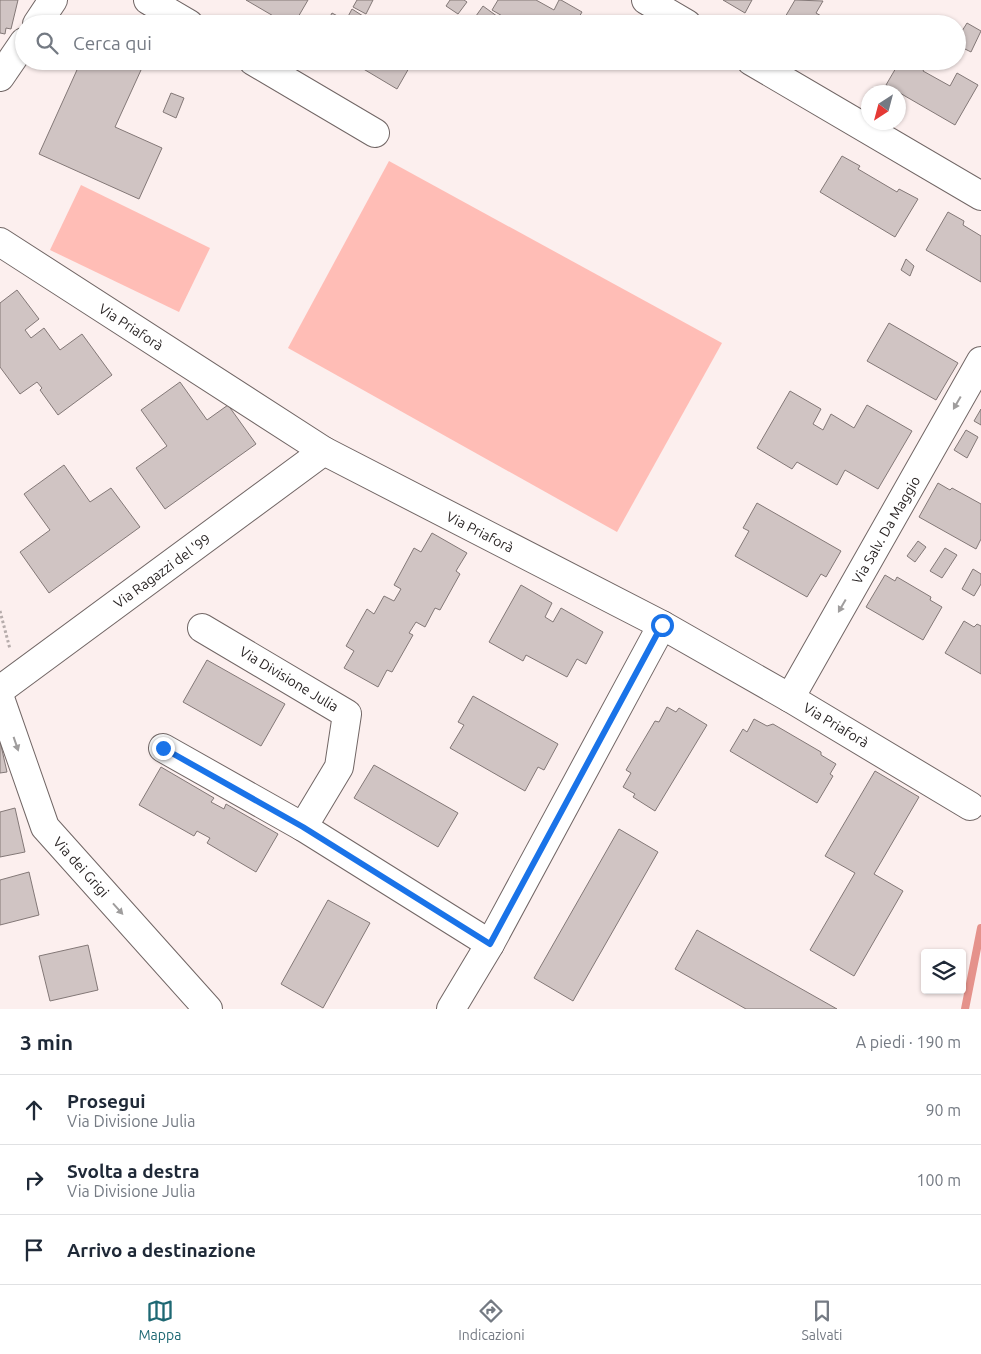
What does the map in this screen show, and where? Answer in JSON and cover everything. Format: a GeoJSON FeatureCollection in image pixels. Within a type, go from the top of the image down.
{"type":"FeatureCollection","features":[{"type":"Feature","properties":{"kind":"street"},"geometry":{"type":"LineString","coordinates":[[42,15],[53,0]]}},
{"type":"Feature","properties":{"kind":"street"},"geometry":{"type":"LineString","coordinates":[[148,0],[174,15]]}},
{"type":"Feature","properties":{"kind":"street"},"geometry":{"type":"LineString","coordinates":[[646,0],[672,15]]}},
{"type":"Feature","properties":{"kind":"street"},"geometry":{"type":"LineString","coordinates":[[0,76],[15,55]]}},
{"type":"Feature","properties":{"kind":"street"},"geometry":{"type":"LineString","coordinates":[[268,70],[375,133]]}},
{"type":"Feature","properties":{"kind":"street"},"geometry":{"type":"LineString","coordinates":[[766,70],[981,196]]}},
{"type":"Feature","properties":{"kind":"street","name":"Via Priaforà"},"geometry":{"type":"LineString","coordinates":[[0,242],[324,451],[662,625],[790,698],[970,806]]}},
{"type":"Feature","properties":{"kind":"street","name":"Via Salv. Da Maggio"},"geometry":{"type":"LineString","coordinates":[[790,698],[981,361]]}},
{"type":"Feature","properties":{"kind":"street","name":"Via Ragazzi del '99"},"geometry":{"type":"LineString","coordinates":[[6,688],[324,451]]}},
{"type":"Feature","properties":{"kind":"street"},"geometry":{"type":"LineString","coordinates":[[451,1009],[490,944],[662,625]]}},
{"type":"Feature","properties":{"kind":"street","name":"Via Divisione Julia"},"geometry":{"type":"LineString","coordinates":[[202,628],[347,714],[339,767],[303,827]]}},
{"type":"Feature","properties":{"kind":"street","name":"Via dei Grigi"},"geometry":{"type":"LineString","coordinates":[[6,688],[45,826],[208,1009]]}},
{"type":"Feature","properties":{"kind":"street"},"geometry":{"type":"LineString","coordinates":[[163,748],[303,827],[490,944]]}},
{"type":"Feature","properties":{"kind":"path"},"geometry":{"type":"LineString","coordinates":[[0,611],[6,688]]}},
{"type":"Feature","properties":{"kind":"shaded area"},"geometry":{"type":"Polygon","coordinates":[[[389,161],[722,343],[617,532],[288,348],[389,161]]]}},
{"type":"Feature","properties":{"kind":"shaded area"},"geometry":{"type":"Polygon","coordinates":[[[81,185],[210,248],[179,312],[50,250],[81,185]]]}},
{"type":"Feature","properties":{"kind":"building"},"geometry":{"type":"Polygon","coordinates":[[[0,0],[18,0],[11,29],[6,28],[5,34],[0,33],[0,0]]]}},
{"type":"Feature","properties":{"kind":"building"},"geometry":{"type":"Polygon","coordinates":[[[246,0],[308,0],[299,15],[272,15],[246,0]]]}},
{"type":"Feature","properties":{"kind":"building"},"geometry":{"type":"Polygon","coordinates":[[[357,0],[373,0],[366,14],[353,7],[357,0]]]}},
{"type":"Feature","properties":{"kind":"building"},"geometry":{"type":"Polygon","coordinates":[[[450,0],[464,0],[467,2],[458,14],[446,6],[450,0]]]}},
{"type":"Feature","properties":{"kind":"building"},"geometry":{"type":"Polygon","coordinates":[[[498,0],[536,0],[554,10],[559,0],[561,0],[582,12],[580,15],[501,15],[492,10],[498,0]]]}},
{"type":"Feature","properties":{"kind":"building"},"geometry":{"type":"Polygon","coordinates":[[[723,0],[752,0],[745,13],[723,0]]]}},
{"type":"Feature","properties":{"kind":"building"},"geometry":{"type":"Polygon","coordinates":[[[795,0],[823,1],[816,13],[819,15],[786,15],[795,0]]]}},
{"type":"Feature","properties":{"kind":"building"},"geometry":{"type":"Polygon","coordinates":[[[483,6],[495,15],[477,15],[483,6]]]}},
{"type":"Feature","properties":{"kind":"building"},"geometry":{"type":"Polygon","coordinates":[[[352,9],[361,15],[349,15],[352,9]]]}},
{"type":"Feature","properties":{"kind":"building"},"geometry":{"type":"Polygon","coordinates":[[[967,23],[981,31],[971,52],[966,50],[967,23]]]}},
{"type":"Feature","properties":{"kind":"building"},"geometry":{"type":"Polygon","coordinates":[[[77,70],[141,70],[115,127],[162,148],[139,199],[39,154],[77,70]]]}},
{"type":"Feature","properties":{"kind":"building"},"geometry":{"type":"Polygon","coordinates":[[[365,70],[408,70],[397,89],[365,70]]]}},
{"type":"Feature","properties":{"kind":"building"},"geometry":{"type":"Polygon","coordinates":[[[895,70],[924,70],[950,86],[957,73],[978,85],[955,125],[906,97],[906,85],[886,85],[895,70]]]}},
{"type":"Feature","properties":{"kind":"building"},"geometry":{"type":"Polygon","coordinates":[[[171,93],[184,98],[176,118],[163,112],[171,93]]]}},
{"type":"Feature","properties":{"kind":"building"},"geometry":{"type":"Polygon","coordinates":[[[842,156],[860,166],[858,169],[897,192],[899,189],[918,199],[895,237],[820,192],[842,156]]]}},
{"type":"Feature","properties":{"kind":"building"},"geometry":{"type":"Polygon","coordinates":[[[948,212],[964,221],[963,225],[981,236],[981,282],[926,250],[948,212]]]}},
{"type":"Feature","properties":{"kind":"building"},"geometry":{"type":"Polygon","coordinates":[[[906,259],[914,266],[910,276],[901,270],[906,259]]]}},
{"type":"Feature","properties":{"kind":"building"},"geometry":{"type":"Polygon","coordinates":[[[17,290],[39,319],[25,330],[31,338],[44,328],[60,350],[82,334],[112,375],[58,415],[40,390],[42,388],[37,382],[20,394],[0,367],[0,303],[17,290]]]}},
{"type":"Feature","properties":{"kind":"building"},"geometry":{"type":"Polygon","coordinates":[[[889,323],[958,363],[936,400],[867,361],[889,323]]]}},
{"type":"Feature","properties":{"kind":"building"},"geometry":{"type":"Polygon","coordinates":[[[180,382],[207,420],[228,405],[256,444],[165,509],[136,468],[167,446],[141,410],[180,382]]]}},
{"type":"Feature","properties":{"kind":"building"},"geometry":{"type":"Polygon","coordinates":[[[790,391],[821,409],[813,424],[823,430],[831,414],[854,428],[867,405],[912,431],[878,489],[845,470],[837,485],[797,462],[792,469],[757,448],[790,391]]]}},
{"type":"Feature","properties":{"kind":"building"},"geometry":{"type":"Polygon","coordinates":[[[981,409],[981,425],[974,421],[981,409]]]}},
{"type":"Feature","properties":{"kind":"building"},"geometry":{"type":"Polygon","coordinates":[[[966,430],[978,437],[967,458],[954,450],[966,430]]]}},
{"type":"Feature","properties":{"kind":"building"},"geometry":{"type":"Polygon","coordinates":[[[64,465],[90,502],[111,488],[140,527],[49,593],[20,552],[50,530],[24,494],[64,465]]]}},
{"type":"Feature","properties":{"kind":"building"},"geometry":{"type":"Polygon","coordinates":[[[938,483],[950,490],[952,488],[981,504],[981,539],[976,549],[919,517],[938,483]]]}},
{"type":"Feature","properties":{"kind":"building"},"geometry":{"type":"Polygon","coordinates":[[[757,503],[841,551],[826,577],[821,574],[807,597],[735,556],[749,531],[743,528],[757,503]]]}},
{"type":"Feature","properties":{"kind":"building"},"geometry":{"type":"Polygon","coordinates":[[[432,533],[467,553],[456,571],[460,574],[440,610],[435,608],[425,627],[416,622],[409,633],[413,635],[392,672],[387,670],[378,687],[344,668],[354,651],[346,646],[367,609],[374,614],[384,596],[394,601],[401,589],[394,585],[414,548],[421,552],[432,533]]]}},
{"type":"Feature","properties":{"kind":"building"},"geometry":{"type":"Polygon","coordinates":[[[918,541],[926,547],[915,562],[907,556],[918,541]]]}},
{"type":"Feature","properties":{"kind":"building"},"geometry":{"type":"Polygon","coordinates":[[[945,548],[957,555],[942,578],[930,571],[945,548]]]}},
{"type":"Feature","properties":{"kind":"building"},"geometry":{"type":"Polygon","coordinates":[[[973,569],[981,574],[981,584],[974,596],[962,589],[973,569]]]}},
{"type":"Feature","properties":{"kind":"building"},"geometry":{"type":"Polygon","coordinates":[[[885,575],[895,581],[897,577],[931,597],[930,600],[942,607],[923,640],[866,607],[885,575]]]}},
{"type":"Feature","properties":{"kind":"building"},"geometry":{"type":"Polygon","coordinates":[[[521,585],[552,603],[545,617],[553,622],[561,608],[603,632],[586,664],[577,659],[567,677],[526,655],[523,661],[489,642],[521,585]]]}},
{"type":"Feature","properties":{"kind":"building"},"geometry":{"type":"Polygon","coordinates":[[[964,621],[974,627],[977,624],[981,626],[981,674],[945,653],[964,621]]]}},
{"type":"Feature","properties":{"kind":"building"},"geometry":{"type":"Polygon","coordinates":[[[207,660],[285,704],[261,746],[183,702],[207,660]]]}},
{"type":"Feature","properties":{"kind":"building"},"geometry":{"type":"Polygon","coordinates":[[[473,696],[558,744],[544,770],[538,767],[525,791],[450,748],[464,725],[458,722],[473,696]]]}},
{"type":"Feature","properties":{"kind":"building"},"geometry":{"type":"Polygon","coordinates":[[[667,707],[676,712],[679,708],[707,725],[655,811],[633,797],[635,794],[623,787],[631,773],[626,770],[655,721],[659,722],[667,707]]]}},
{"type":"Feature","properties":{"kind":"building"},"geometry":{"type":"Polygon","coordinates":[[[754,719],[767,726],[773,724],[821,752],[821,755],[836,764],[830,774],[833,776],[817,803],[730,751],[743,729],[747,732],[754,719]]]}},
{"type":"Feature","properties":{"kind":"building"},"geometry":{"type":"Polygon","coordinates":[[[0,741],[7,772],[0,773],[0,741]]]}},
{"type":"Feature","properties":{"kind":"building"},"geometry":{"type":"Polygon","coordinates":[[[374,765],[458,813],[438,847],[354,798],[374,765]]]}},
{"type":"Feature","properties":{"kind":"building"},"geometry":{"type":"Polygon","coordinates":[[[161,767],[214,798],[211,802],[224,809],[226,804],[278,834],[256,872],[207,843],[210,838],[197,831],[194,836],[139,805],[161,767]]]}},
{"type":"Feature","properties":{"kind":"building"},"geometry":{"type":"Polygon","coordinates":[[[875,771],[919,797],[874,874],[903,891],[854,976],[810,950],[855,873],[825,856],[875,771]]]}},
{"type":"Feature","properties":{"kind":"building"},"geometry":{"type":"Polygon","coordinates":[[[15,808],[25,852],[0,857],[0,812],[15,808]]]}},
{"type":"Feature","properties":{"kind":"building"},"geometry":{"type":"Polygon","coordinates":[[[619,829],[658,852],[573,1001],[534,978],[619,829]]]}},
{"type":"Feature","properties":{"kind":"building"},"geometry":{"type":"Polygon","coordinates":[[[29,872],[39,915],[0,925],[0,880],[29,872]]]}},
{"type":"Feature","properties":{"kind":"building"},"geometry":{"type":"Polygon","coordinates":[[[328,900],[370,923],[323,1008],[281,984],[328,900]]]}},
{"type":"Feature","properties":{"kind":"building"},"geometry":{"type":"Polygon","coordinates":[[[697,930],[837,1009],[746,1009],[675,969],[697,930]]]}},
{"type":"Feature","properties":{"kind":"building"},"geometry":{"type":"Polygon","coordinates":[[[88,945],[98,990],[50,1001],[39,956],[88,945]]]}},
{"type":"Feature","properties":{"kind":"waterway"},"geometry":{"type":"LineString","coordinates":[[965,1009],[981,928]]}},
{"type":"Feature","properties":{"kind":"route"},"geometry":{"type":"LineString","coordinates":[[163,748],[303,827],[490,944],[662,625]]}}]}
